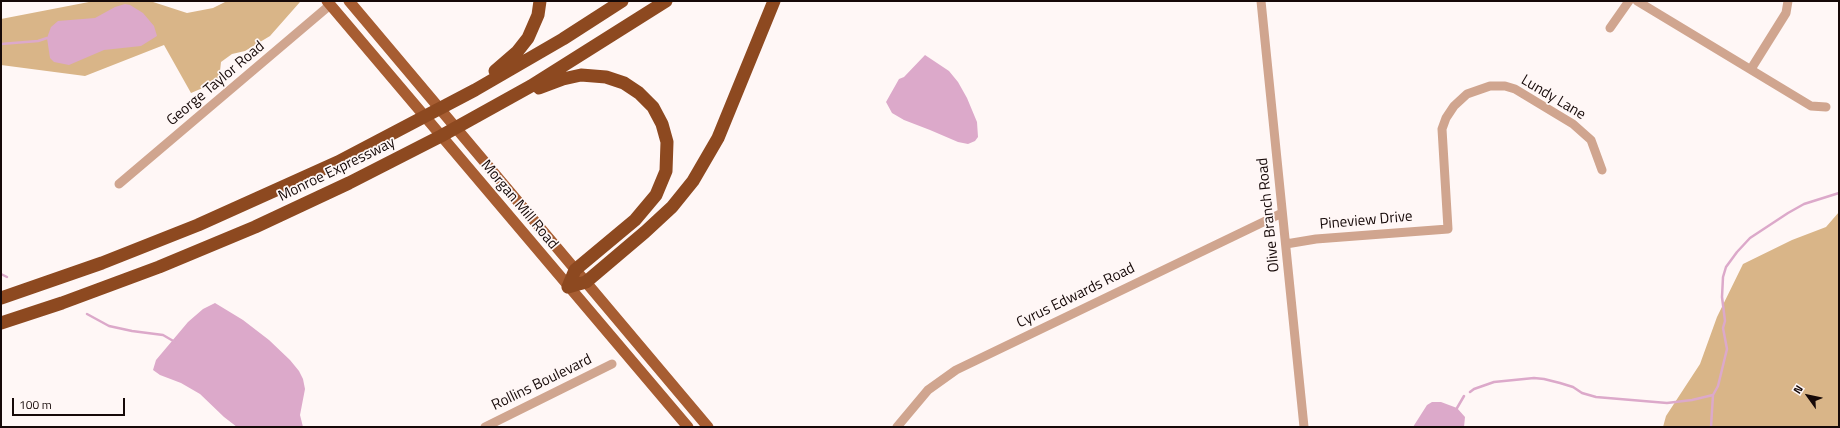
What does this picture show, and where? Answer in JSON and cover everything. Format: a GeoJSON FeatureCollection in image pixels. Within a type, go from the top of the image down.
{"type":"FeatureCollection","features":[{"type":"Feature","properties":{"kind":"highway"},"geometry":{"type":"LineString","coordinates":[[452,103],[501,67],[517,52],[532,31],[538,16],[540,1]]}},
{"type":"Feature","properties":{"kind":"highway","name":"Monroe Expressway"},"geometry":{"type":"LineString","coordinates":[[1,298],[102,263],[198,225],[338,162],[452,103],[519,65],[622,1]]}},
{"type":"Feature","properties":{"kind":"highway","name":"Monroe Expressway"},"geometry":{"type":"LineString","coordinates":[[1,323],[111,285],[255,227],[362,177],[486,111],[575,59],[666,1]]}},
{"type":"Feature","properties":{"kind":"highway"},"geometry":{"type":"LineString","coordinates":[[568,287],[586,282],[659,220],[699,172],[725,122],[774,1]]}},
{"type":"Feature","properties":{"kind":"highway"},"geometry":{"type":"LineString","coordinates":[[486,111],[554,82],[572,77],[589,75],[606,77],[628,85],[646,99],[658,115],[665,133],[668,152],[666,171],[660,188],[650,203],[634,220],[575,270],[568,287]]}},
{"type":"Feature","properties":{"kind":"main road","name":"Morgan Mill Road"},"geometry":{"type":"LineString","coordinates":[[349,1],[708,427]]}},
{"type":"Feature","properties":{"kind":"main road","name":"Morgan Mill Road"},"geometry":{"type":"LineString","coordinates":[[329,3],[688,427]]}},
{"type":"Feature","properties":{"kind":"street","name":"Olive Branch Road"},"geometry":{"type":"LineString","coordinates":[[1261,1],[1304,427]]}},
{"type":"Feature","properties":{"kind":"street"},"geometry":{"type":"LineString","coordinates":[[1610,28],[1629,1]]}},
{"type":"Feature","properties":{"kind":"street"},"geometry":{"type":"LineString","coordinates":[[1637,1],[1811,106],[1826,107]]}},
{"type":"Feature","properties":{"kind":"street"},"geometry":{"type":"LineString","coordinates":[[1751,69],[1786,13],[1788,1]]}},
{"type":"Feature","properties":{"kind":"street","name":"George Taylor Road"},"geometry":{"type":"LineString","coordinates":[[119,184],[329,3]]}},
{"type":"Feature","properties":{"kind":"street","name":"Lundy Lane"},"geometry":{"type":"LineString","coordinates":[[1448,229],[1442,129],[1446,118],[1454,106],[1467,94],[1490,86],[1505,86],[1515,90],[1573,124],[1591,140],[1602,170]]}},
{"type":"Feature","properties":{"kind":"street","name":"Cyrus Edwards Road"},"geometry":{"type":"LineString","coordinates":[[898,427],[928,390],[956,370],[1282,213]]}},
{"type":"Feature","properties":{"kind":"street","name":"Pineview Drive"},"geometry":{"type":"LineString","coordinates":[[1286,244],[1316,239],[1448,229]]}},
{"type":"Feature","properties":{"kind":"street","name":"Rollins Boulevard"},"geometry":{"type":"LineString","coordinates":[[485,427],[612,364]]}},
{"type":"Feature","properties":{"kind":"shaded area"},"geometry":{"type":"Polygon","coordinates":[[[94,1],[150,1],[187,13],[213,8],[227,1],[300,2],[270,36],[245,51],[232,54],[221,62],[219,81],[191,93],[164,45],[85,76],[1,65],[1,19],[94,1]]]}},
{"type":"Feature","properties":{"kind":"shaded area"},"geometry":{"type":"Polygon","coordinates":[[[125,4],[130,5],[143,13],[154,26],[157,36],[141,46],[104,50],[69,65],[54,62],[50,58],[47,38],[51,27],[58,21],[95,18],[115,7],[125,4]]]}},
{"type":"Feature","properties":{"kind":"shaded area"},"geometry":{"type":"Polygon","coordinates":[[[925,55],[949,71],[958,82],[967,98],[977,122],[978,137],[975,141],[968,144],[958,142],[904,120],[892,113],[886,102],[899,79],[904,77],[925,55]]]}},
{"type":"Feature","properties":{"kind":"shaded area"},"geometry":{"type":"Polygon","coordinates":[[[1839,212],[1839,427],[1663,427],[1666,416],[1700,364],[1717,317],[1743,264],[1792,240],[1826,227],[1839,212]]]}},
{"type":"Feature","properties":{"kind":"shaded area"},"geometry":{"type":"Polygon","coordinates":[[[215,303],[243,320],[269,340],[299,371],[303,379],[305,389],[300,415],[303,427],[237,427],[200,394],[181,383],[160,375],[153,370],[156,360],[188,322],[203,309],[215,303]]]}},
{"type":"Feature","properties":{"kind":"shaded area"},"geometry":{"type":"Polygon","coordinates":[[[1432,402],[1441,402],[1457,408],[1465,417],[1464,427],[1413,427],[1427,405],[1432,402]]]}},
{"type":"Feature","properties":{"kind":"waterway"},"geometry":{"type":"LineString","coordinates":[[1,44],[38,41],[47,38]]}},
{"type":"Feature","properties":{"kind":"waterway"},"geometry":{"type":"LineString","coordinates":[[1711,427],[1713,395],[1718,386],[1727,349],[1723,328],[1725,321],[1722,297],[1723,277],[1726,267],[1750,238],[1788,213],[1804,204],[1839,193]]}},
{"type":"Feature","properties":{"kind":"waterway"},"geometry":{"type":"LineString","coordinates":[[1,274],[7,277]]}},
{"type":"Feature","properties":{"kind":"waterway"},"geometry":{"type":"LineString","coordinates":[[87,314],[109,326],[163,335],[175,342]]}},
{"type":"Feature","properties":{"kind":"waterway"},"geometry":{"type":"LineString","coordinates":[[1470,392],[1474,389],[1494,382],[1534,378],[1560,383],[1573,387],[1582,393],[1596,397],[1667,403],[1692,400],[1713,395]]}},
{"type":"Feature","properties":{"kind":"waterway"},"geometry":{"type":"LineString","coordinates":[[1457,408],[1464,396]]}}]}
